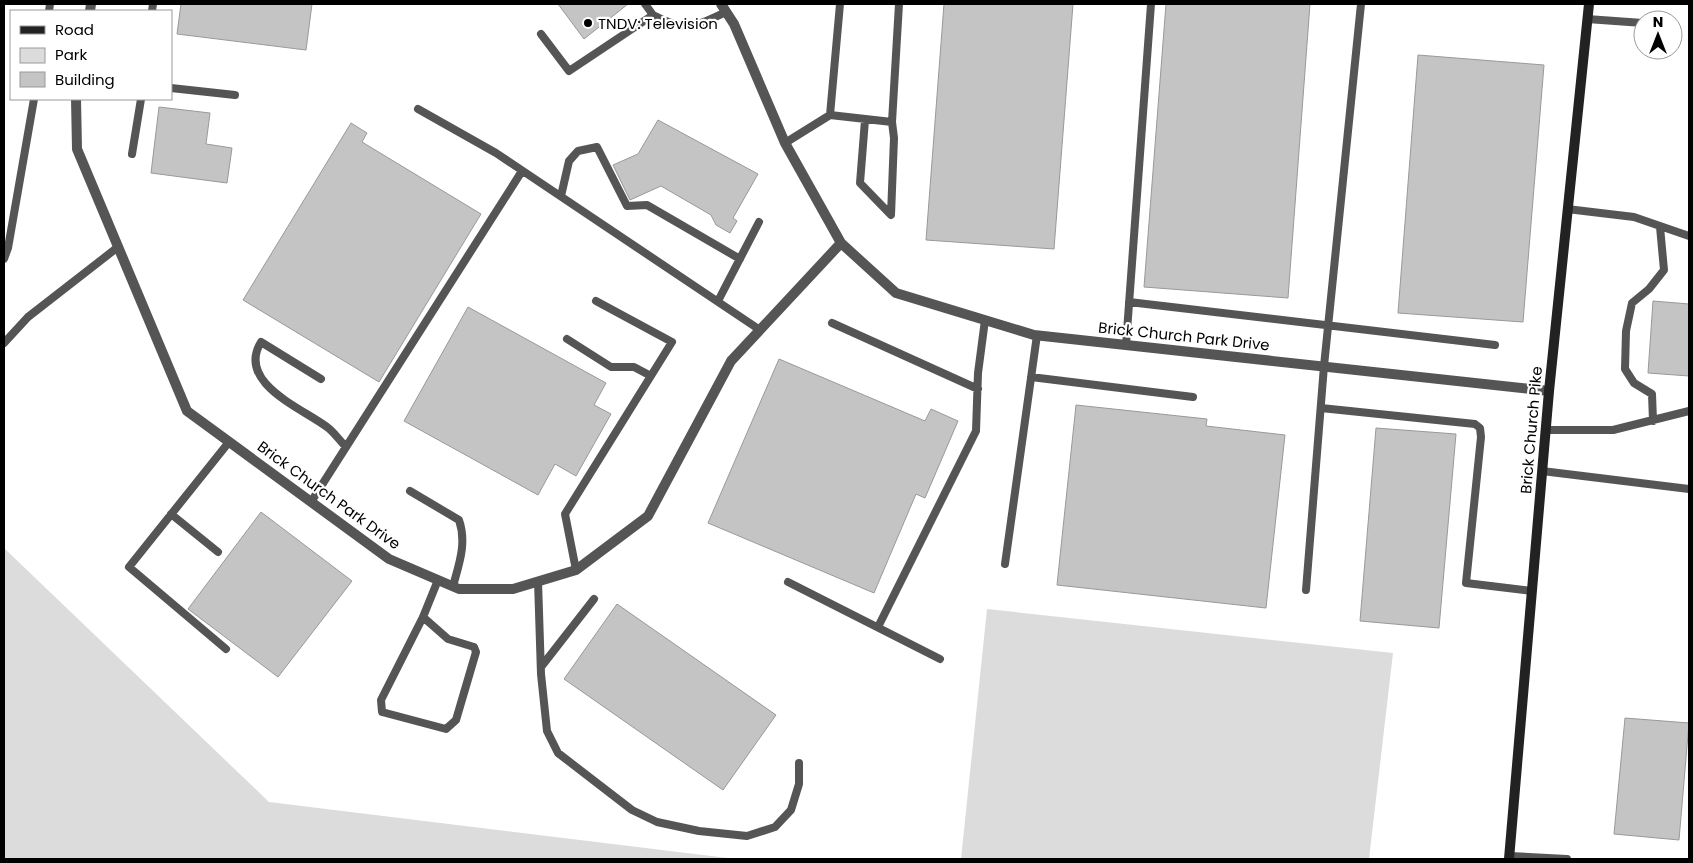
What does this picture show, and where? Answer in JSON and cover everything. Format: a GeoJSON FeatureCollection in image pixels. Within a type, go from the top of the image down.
{"type":"FeatureCollection","features":[{"type":"Feature","properties":{"kind":"main road","name":"Brick Church Pike"},"geometry":{"type":"LineString","coordinates":[[1510,858],[1549,391],[1588,4]]}},
{"type":"Feature","properties":{"kind":"street","name":"Brick Church Park Drive"},"geometry":{"type":"LineString","coordinates":[[723,8],[734,24],[785,143],[841,243],[896,294],[1037,335],[1549,391]]}},
{"type":"Feature","properties":{"kind":"street","name":"Brick Church Park Drive"},"geometry":{"type":"LineString","coordinates":[[76,100],[76,150],[187,411],[389,559],[459,589],[513,589],[576,570],[648,516],[731,361],[841,243]]}},
{"type":"Feature","properties":{"kind":"lane"},"geometry":{"type":"LineString","coordinates":[[645,4],[653,15],[679,27],[703,24],[723,8]]}},
{"type":"Feature","properties":{"kind":"lane"},"geometry":{"type":"LineString","coordinates":[[830,115],[840,4]]}},
{"type":"Feature","properties":{"kind":"lane"},"geometry":{"type":"LineString","coordinates":[[865,120],[860,182],[891,215],[894,138],[892,122],[899,4]]}},
{"type":"Feature","properties":{"kind":"lane"},"geometry":{"type":"LineString","coordinates":[[1126,345],[1151,4]]}},
{"type":"Feature","properties":{"kind":"lane"},"geometry":{"type":"LineString","coordinates":[[1306,590],[1324,366],[1362,4]]}},
{"type":"Feature","properties":{"kind":"lane"},"geometry":{"type":"LineString","coordinates":[[541,34],[569,71],[653,15]]}},
{"type":"Feature","properties":{"kind":"lane"},"geometry":{"type":"LineString","coordinates":[[1587,19],[1633,22]]}},
{"type":"Feature","properties":{"kind":"lane"},"geometry":{"type":"LineString","coordinates":[[172,88],[235,95]]}},
{"type":"Feature","properties":{"kind":"lane"},"geometry":{"type":"LineString","coordinates":[[4,259],[8,248],[34,100]]}},
{"type":"Feature","properties":{"kind":"lane"},"geometry":{"type":"LineString","coordinates":[[132,154],[141,100]]}},
{"type":"Feature","properties":{"kind":"lane"},"geometry":{"type":"LineString","coordinates":[[418,109],[561,196],[760,330]]}},
{"type":"Feature","properties":{"kind":"lane"},"geometry":{"type":"LineString","coordinates":[[785,143],[830,115],[892,122]]}},
{"type":"Feature","properties":{"kind":"lane"},"geometry":{"type":"LineString","coordinates":[[561,196],[570,161],[578,151],[597,147],[627,206],[647,205],[740,259]]}},
{"type":"Feature","properties":{"kind":"lane"},"geometry":{"type":"LineString","coordinates":[[311,502],[522,171]]}},
{"type":"Feature","properties":{"kind":"lane"},"geometry":{"type":"LineString","coordinates":[[1567,209],[1634,217],[1689,236]]}},
{"type":"Feature","properties":{"kind":"lane"},"geometry":{"type":"LineString","coordinates":[[718,302],[759,222]]}},
{"type":"Feature","properties":{"kind":"lane"},"geometry":{"type":"LineString","coordinates":[[1653,421],[1652,394],[1634,383],[1625,370],[1626,331],[1632,303],[1664,270],[1660,227]]}},
{"type":"Feature","properties":{"kind":"lane"},"geometry":{"type":"LineString","coordinates":[[4,343],[28,317],[118,247]]}},
{"type":"Feature","properties":{"kind":"lane"},"geometry":{"type":"LineString","coordinates":[[576,570],[565,514],[672,342],[596,301]]}},
{"type":"Feature","properties":{"kind":"lane"},"geometry":{"type":"LineString","coordinates":[[1129,302],[1495,345]]}},
{"type":"Feature","properties":{"kind":"lane"},"geometry":{"type":"LineString","coordinates":[[878,628],[976,431],[984,320]]}},
{"type":"Feature","properties":{"kind":"lane"},"geometry":{"type":"LineString","coordinates":[[832,324],[978,389]]}},
{"type":"Feature","properties":{"kind":"lane"},"geometry":{"type":"LineString","coordinates":[[1005,564],[1037,335]]}},
{"type":"Feature","properties":{"kind":"lane"},"geometry":{"type":"LineString","coordinates":[[567,340],[610,367],[634,367],[651,376]]}},
{"type":"Feature","properties":{"kind":"lane"},"geometry":{"type":"LineString","coordinates":[[322,379],[261,342],[258,347],[256,362],[259,374],[270,390],[329,428],[346,447]]}},
{"type":"Feature","properties":{"kind":"lane"},"geometry":{"type":"LineString","coordinates":[[1031,376],[1193,397]]}},
{"type":"Feature","properties":{"kind":"lane"},"geometry":{"type":"LineString","coordinates":[[1321,408],[1475,424],[1480,428],[1482,438],[1466,583],[1532,591]]}},
{"type":"Feature","properties":{"kind":"lane"},"geometry":{"type":"LineString","coordinates":[[1546,430],[1613,430],[1689,411]]}},
{"type":"Feature","properties":{"kind":"lane"},"geometry":{"type":"LineString","coordinates":[[226,649],[129,567],[230,442]]}},
{"type":"Feature","properties":{"kind":"lane"},"geometry":{"type":"LineString","coordinates":[[1542,471],[1689,489]]}},
{"type":"Feature","properties":{"kind":"lane"},"geometry":{"type":"LineString","coordinates":[[410,491],[459,520],[463,537],[462,550],[453,586]]}},
{"type":"Feature","properties":{"kind":"lane"},"geometry":{"type":"LineString","coordinates":[[171,514],[218,552]]}},
{"type":"Feature","properties":{"kind":"lane"},"geometry":{"type":"LineString","coordinates":[[423,617],[448,639],[474,647],[476,652],[456,720],[446,730],[382,712],[381,700],[423,617],[438,580]]}},
{"type":"Feature","properties":{"kind":"lane"},"geometry":{"type":"LineString","coordinates":[[538,582],[541,667],[547,731],[558,753],[632,810],[658,822],[698,831],[747,836],[775,827],[791,810],[799,784],[799,763]]}},
{"type":"Feature","properties":{"kind":"lane"},"geometry":{"type":"LineString","coordinates":[[788,582],[940,659]]}},
{"type":"Feature","properties":{"kind":"lane"},"geometry":{"type":"LineString","coordinates":[[541,667],[594,599]]}},
{"type":"Feature","properties":{"kind":"lane"},"geometry":{"type":"LineString","coordinates":[[1510,858],[1567,859]]}},
{"type":"Feature","properties":{"kind":"green space"},"geometry":{"type":"Polygon","coordinates":[[[4,548],[269,802],[736,859],[4,859],[4,548]]]}},
{"type":"Feature","properties":{"kind":"green space"},"geometry":{"type":"Polygon","coordinates":[[[987,609],[1393,653],[1369,859],[961,859],[987,609]]]}},
{"type":"Feature","properties":{"kind":"building"},"geometry":{"type":"Polygon","coordinates":[[[181,4],[312,4],[306,50],[177,34],[181,4]]]}},
{"type":"Feature","properties":{"kind":"building","name":"TNDV: Television"},"geometry":{"type":"Polygon","coordinates":[[[558,4],[628,4],[584,39],[558,4]]]}},
{"type":"Feature","properties":{"kind":"building"},"geometry":{"type":"Polygon","coordinates":[[[944,4],[1073,4],[1054,249],[926,240],[944,4]]]}},
{"type":"Feature","properties":{"kind":"building"},"geometry":{"type":"Polygon","coordinates":[[[1166,4],[1310,4],[1288,298],[1144,287],[1166,4]]]}},
{"type":"Feature","properties":{"kind":"building"},"geometry":{"type":"Polygon","coordinates":[[[1418,55],[1544,65],[1523,322],[1398,313],[1418,55]]]}},
{"type":"Feature","properties":{"kind":"building"},"geometry":{"type":"Polygon","coordinates":[[[159,107],[210,113],[206,144],[232,148],[227,183],[151,173],[159,107]]]}},
{"type":"Feature","properties":{"kind":"building"},"geometry":{"type":"Polygon","coordinates":[[[658,120],[758,174],[733,218],[737,221],[730,233],[716,225],[711,215],[661,186],[630,200],[613,165],[638,154],[658,120]]]}},
{"type":"Feature","properties":{"kind":"building"},"geometry":{"type":"Polygon","coordinates":[[[351,123],[367,133],[362,142],[481,214],[379,382],[243,300],[351,123]]]}},
{"type":"Feature","properties":{"kind":"building"},"geometry":{"type":"Polygon","coordinates":[[[1653,301],[1689,304],[1689,376],[1648,373],[1653,301]]]}},
{"type":"Feature","properties":{"kind":"building"},"geometry":{"type":"Polygon","coordinates":[[[468,307],[606,383],[594,405],[611,414],[576,476],[555,464],[538,495],[404,421],[468,307]]]}},
{"type":"Feature","properties":{"kind":"building"},"geometry":{"type":"Polygon","coordinates":[[[779,359],[925,421],[931,409],[958,421],[925,498],[916,494],[874,593],[708,523],[779,359]]]}},
{"type":"Feature","properties":{"kind":"building"},"geometry":{"type":"Polygon","coordinates":[[[1076,405],[1207,419],[1206,426],[1285,435],[1266,608],[1057,585],[1076,405]]]}},
{"type":"Feature","properties":{"kind":"building"},"geometry":{"type":"Polygon","coordinates":[[[1376,428],[1456,434],[1439,628],[1360,621],[1376,428]]]}},
{"type":"Feature","properties":{"kind":"building"},"geometry":{"type":"Polygon","coordinates":[[[261,512],[352,581],[278,677],[188,609],[261,512]]]}},
{"type":"Feature","properties":{"kind":"building"},"geometry":{"type":"Polygon","coordinates":[[[617,604],[776,715],[723,790],[564,679],[617,604]]]}},
{"type":"Feature","properties":{"kind":"building"},"geometry":{"type":"Polygon","coordinates":[[[1625,718],[1689,723],[1679,840],[1614,834],[1625,718]]]}},
{"type":"Feature","properties":{"kind":"place","name":"TNDV: Television"},"geometry":{"type":"Point","coordinates":[588,23]}}]}
